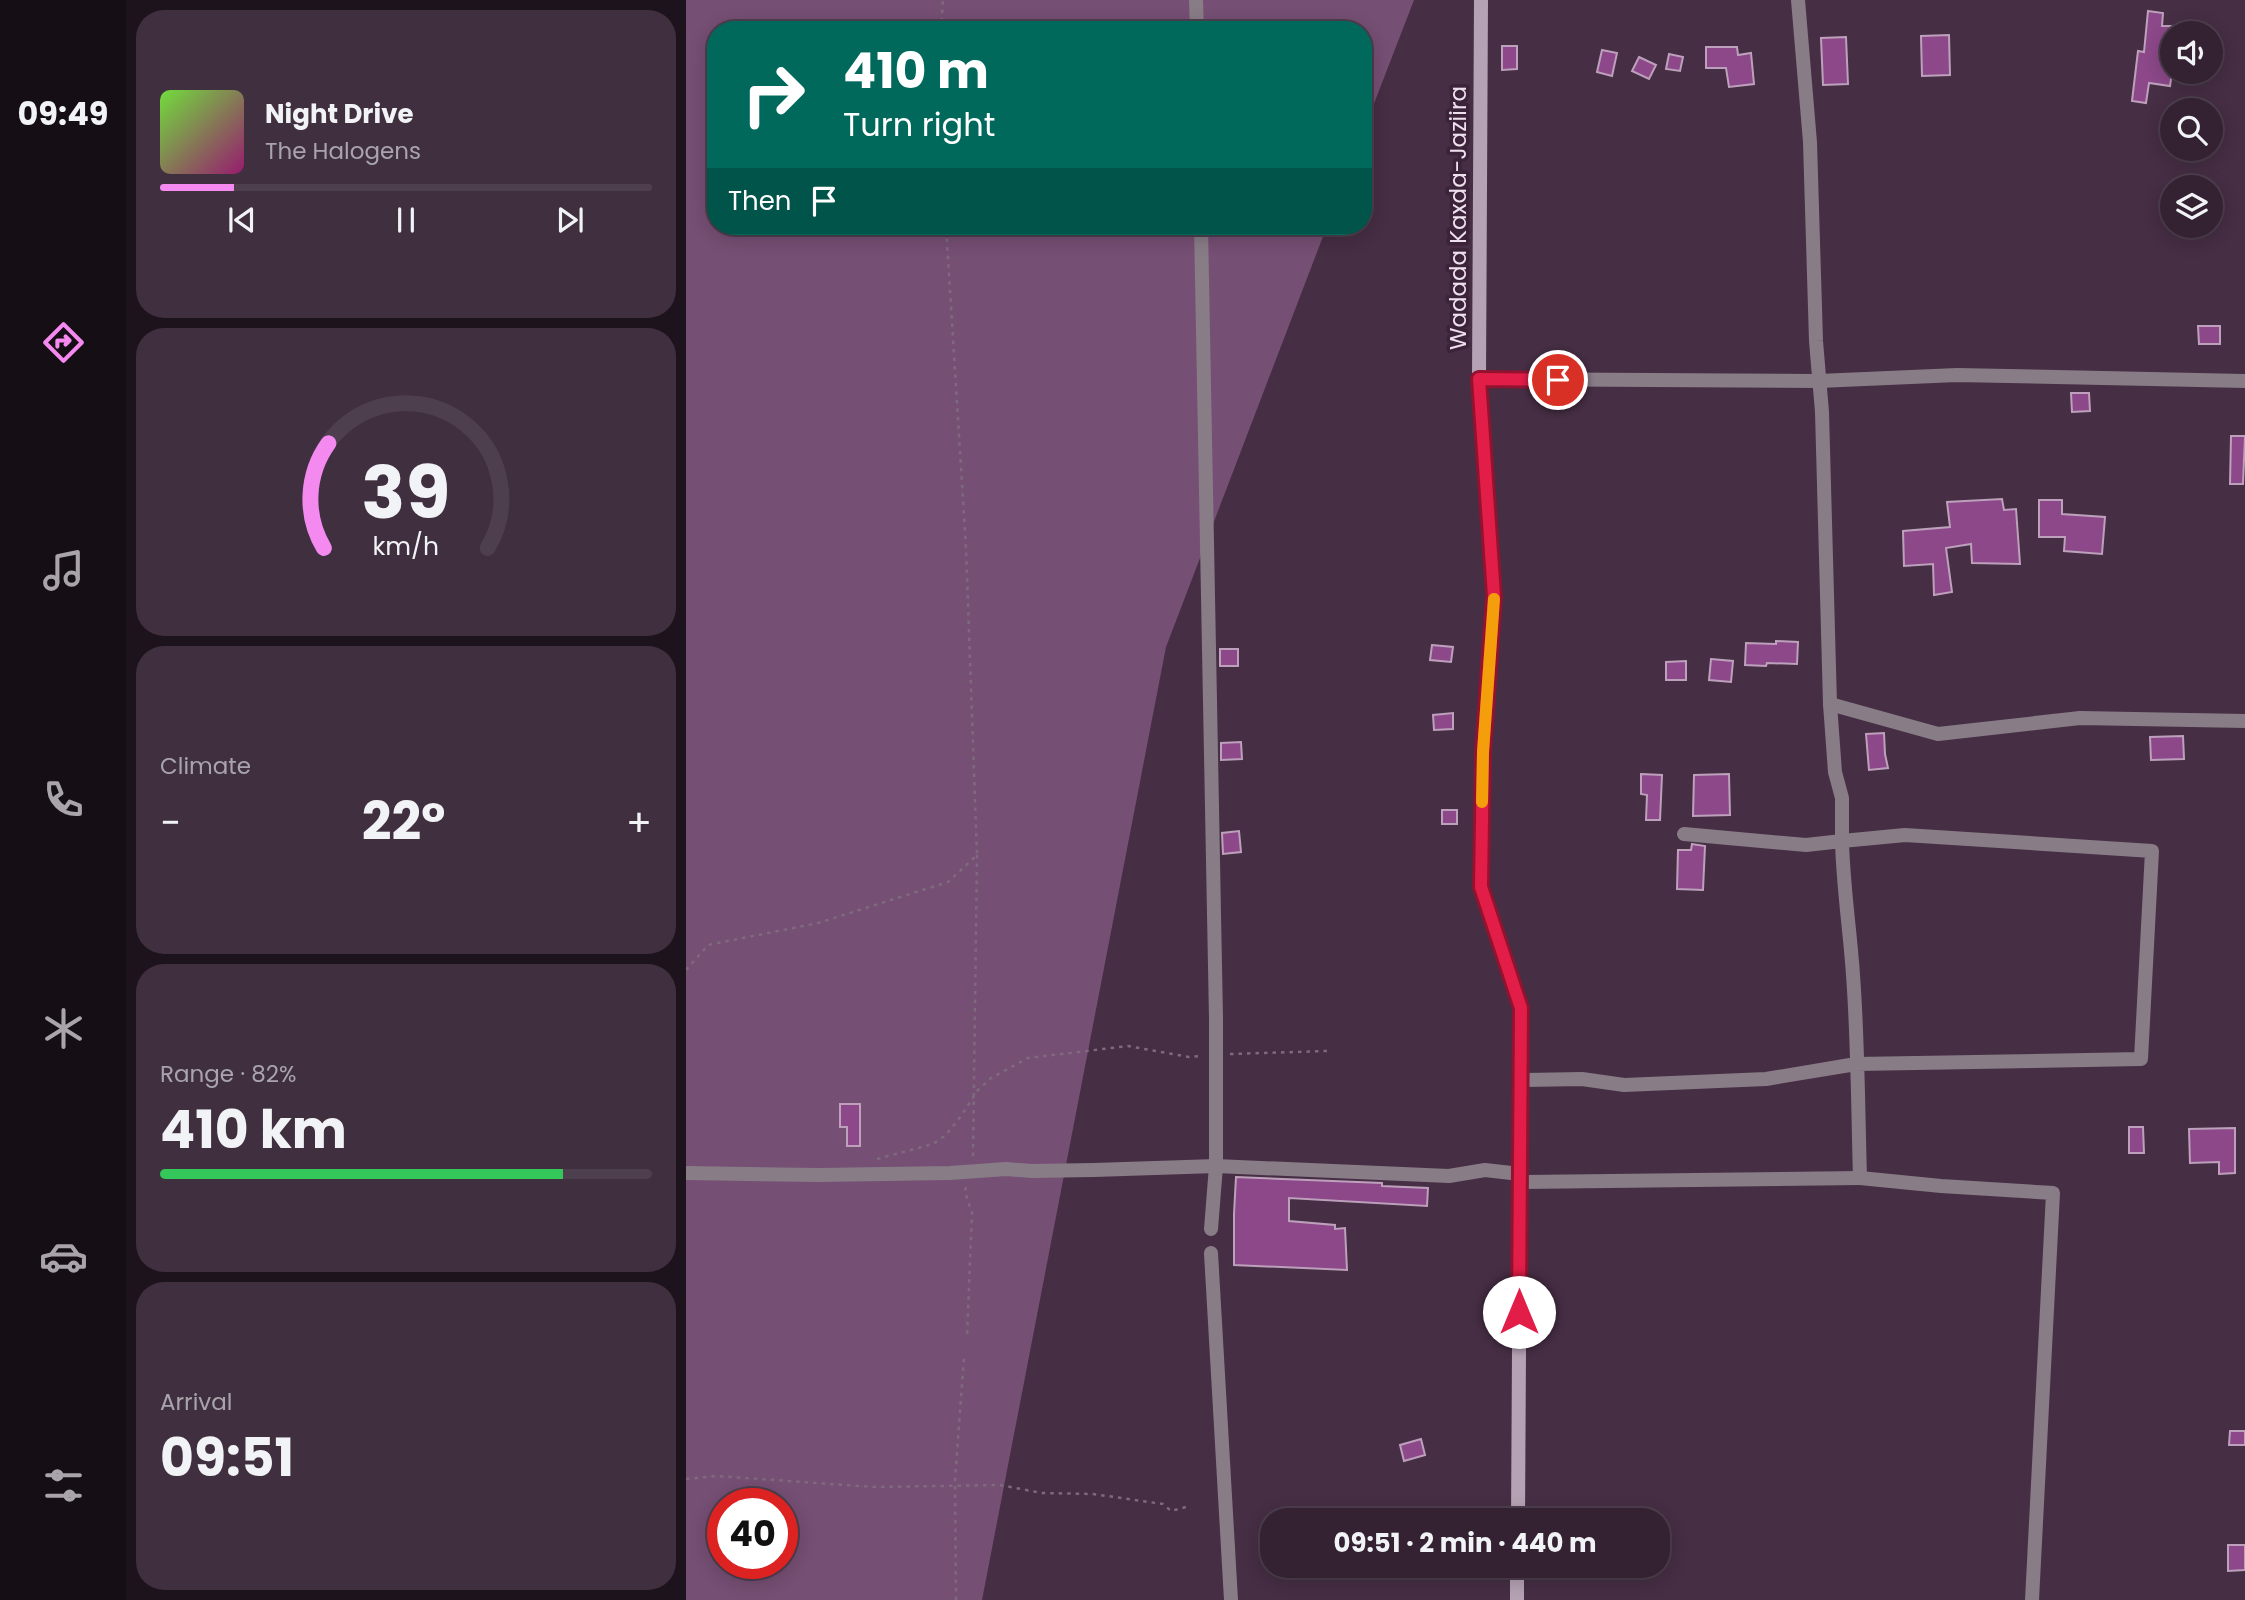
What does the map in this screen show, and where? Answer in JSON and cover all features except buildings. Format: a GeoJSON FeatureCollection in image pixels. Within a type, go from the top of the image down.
{"type":"FeatureCollection","features":[{"type":"Feature","properties":{"kind":"street"},"geometry":{"type":"LineString","coordinates":[[1196,0],[1197,21]]}},
{"type":"Feature","properties":{"kind":"street","name":"Wadada Kaxda-Jaziira"},"geometry":{"type":"LineString","coordinates":[[1482,0],[1479,379],[1494,596],[1483,752],[1481,887],[1521,1008],[1518,1508]]}},
{"type":"Feature","properties":{"kind":"street"},"geometry":{"type":"LineString","coordinates":[[1798,0],[1810,142],[1822,412],[1830,704],[1835,772],[1842,798],[1843,880],[1853,974],[1860,1178]]}},
{"type":"Feature","properties":{"kind":"street"},"geometry":{"type":"LineString","coordinates":[[1201,235],[1216,1055],[1216,1166],[1211,1230]]}},
{"type":"Feature","properties":{"kind":"street"},"geometry":{"type":"LineString","coordinates":[[1479,379],[1819,381],[1957,375],[2245,381]]}},
{"type":"Feature","properties":{"kind":"street"},"geometry":{"type":"LineString","coordinates":[[1830,704],[1938,734],[2080,718],[2245,721]]}},
{"type":"Feature","properties":{"kind":"street"},"geometry":{"type":"LineString","coordinates":[[1521,1080],[1582,1079],[1624,1085],[1766,1079],[1856,1064],[2141,1059],[2152,850],[1905,835],[1806,845],[1684,834]]}},
{"type":"Feature","properties":{"kind":"street"},"geometry":{"type":"LineString","coordinates":[[686,1173],[859,1174],[1216,1166],[1449,1176],[1485,1170],[1520,1178],[1860,1178],[2053,1193],[2032,1600]]}},
{"type":"Feature","properties":{"kind":"street"},"geometry":{"type":"LineString","coordinates":[[1211,1253],[1231,1600]]}},
{"type":"Feature","properties":{"kind":"street"},"geometry":{"type":"LineString","coordinates":[[1517,1578],[1517,1600]]}},
{"type":"Feature","properties":{"kind":"path"},"geometry":{"type":"LineString","coordinates":[[941,21],[943,0]]}},
{"type":"Feature","properties":{"kind":"path"},"geometry":{"type":"LineString","coordinates":[[947,235],[966,548],[977,855],[974,1158],[965,1192],[972,1213],[967,1336]]}},
{"type":"Feature","properties":{"kind":"path"},"geometry":{"type":"LineString","coordinates":[[686,970],[708,945],[818,923],[948,882],[977,855]]}},
{"type":"Feature","properties":{"kind":"path"},"geometry":{"type":"LineString","coordinates":[[859,1174],[878,1158],[933,1144],[946,1135],[974,1096],[991,1078],[1028,1058],[1128,1046],[1189,1057],[1328,1051]]}},
{"type":"Feature","properties":{"kind":"path"},"geometry":{"type":"LineString","coordinates":[[956,1600],[955,1486],[964,1357]]}},
{"type":"Feature","properties":{"kind":"path"},"geometry":{"type":"LineString","coordinates":[[686,1479],[716,1476],[875,1487],[1000,1485],[1042,1493],[1093,1493],[1163,1504],[1171,1511],[1186,1507]]}},
{"type":"Feature","properties":{"kind":"shaded area"},"geometry":{"type":"Polygon","coordinates":[[[686,0],[1414,0],[1372,109],[1372,21],[707,21],[707,235],[1324,235],[1166,647],[982,1600],[686,1600],[686,0]]]}},
{"type":"Feature","properties":{"kind":"slow traffic"},"geometry":{"type":"LineString","coordinates":[[1482,802],[1494,599]]}},
{"type":"Feature","properties":{"kind":"route"},"geometry":{"type":"LineString","coordinates":[[1519,1312],[1521,1008],[1481,887],[1483,752],[1494,596],[1479,379],[1558,380]]}}]}
